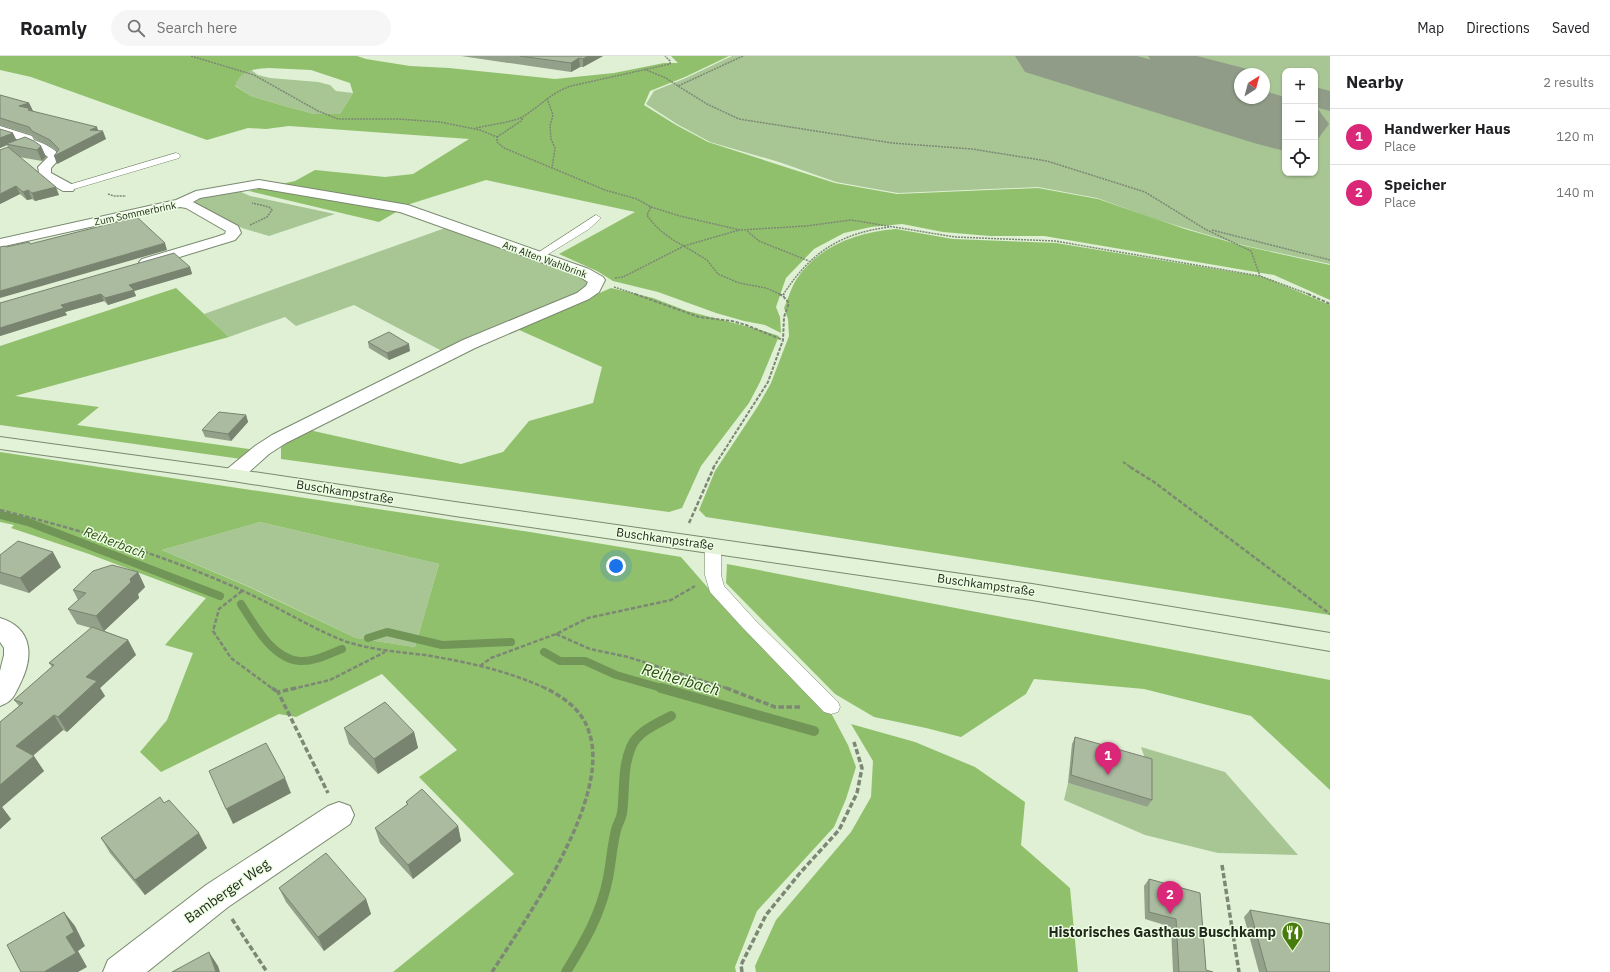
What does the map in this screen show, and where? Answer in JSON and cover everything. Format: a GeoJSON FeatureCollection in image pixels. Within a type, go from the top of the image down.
{"type":"FeatureCollection","features":[{"type":"Feature","properties":{"kind":"main road","name":"Buschkampstraße"},"geometry":{"type":"LineString","coordinates":[[0,443],[233,475],[1032,592],[1330,642]]}},
{"type":"Feature","properties":{"kind":"street"},"geometry":{"type":"LineString","coordinates":[[0,130],[24,136],[28,139],[23,145],[43,147],[55,157],[44,167],[45,175],[68,188]]}},
{"type":"Feature","properties":{"kind":"street","name":"Am Alten Wahlbrink"},"geometry":{"type":"LineString","coordinates":[[180,203],[196,195],[259,184],[403,208],[583,272],[597,280],[593,288],[583,296],[469,344],[279,439],[262,450],[233,475]]}},
{"type":"Feature","properties":{"kind":"street","name":"Zum Sommerbrink"},"geometry":{"type":"LineString","coordinates":[[0,243],[180,203],[190,205],[233,231]]}},
{"type":"Feature","properties":{"kind":"street"},"geometry":{"type":"LineString","coordinates":[[137,265],[230,237],[234,233],[233,231]]}},
{"type":"Feature","properties":{"kind":"street"},"geometry":{"type":"LineString","coordinates":[[0,628],[14,641],[16,654],[13,671],[0,695]]}},
{"type":"Feature","properties":{"kind":"street","name":"Bamberger Weg"},"geometry":{"type":"LineString","coordinates":[[120,972],[190,916],[338,815]]}},
{"type":"Feature","properties":{"kind":"lane"},"geometry":{"type":"LineString","coordinates":[[68,188],[176,156]]}},
{"type":"Feature","properties":{"kind":"lane"},"geometry":{"type":"LineString","coordinates":[[538,256],[586,227],[596,218]]}},
{"type":"Feature","properties":{"kind":"lane"},"geometry":{"type":"LineString","coordinates":[[713,546],[713,575],[716,588],[831,707]]}},
{"type":"Feature","properties":{"kind":"path"},"geometry":{"type":"LineString","coordinates":[[191,56],[262,78],[297,100],[328,116],[338,119],[401,119],[475,128],[497,137]]}},
{"type":"Feature","properties":{"kind":"path"},"geometry":{"type":"LineString","coordinates":[[497,137],[521,121],[523,117],[562,89],[670,64],[670,61],[665,56]]}},
{"type":"Feature","properties":{"kind":"path"},"geometry":{"type":"LineString","coordinates":[[678,86],[689,79],[728,64],[743,56]]}},
{"type":"Feature","properties":{"kind":"path"},"geometry":{"type":"LineString","coordinates":[[644,69],[666,78],[707,104],[739,119],[892,143],[972,149],[1047,161],[1145,192],[1205,229],[1251,251],[1260,276]]}},
{"type":"Feature","properties":{"kind":"path"},"geometry":{"type":"LineString","coordinates":[[548,98],[553,115],[550,126],[551,139],[555,148],[552,168]]}},
{"type":"Feature","properties":{"kind":"path"},"geometry":{"type":"LineString","coordinates":[[475,128],[523,117]]}},
{"type":"Feature","properties":{"kind":"path"},"geometry":{"type":"LineString","coordinates":[[497,137],[497,142],[504,148],[605,190],[680,216],[740,230],[851,220],[955,237],[1055,241],[1260,276],[1292,287],[1330,304]]}},
{"type":"Feature","properties":{"kind":"path"},"geometry":{"type":"LineString","coordinates":[[68,188],[106,193],[114,196],[132,196]]}},
{"type":"Feature","properties":{"kind":"path"},"geometry":{"type":"LineString","coordinates":[[233,231],[267,217],[272,210],[269,207],[248,203]]}},
{"type":"Feature","properties":{"kind":"path"},"geometry":{"type":"LineString","coordinates":[[651,207],[647,215],[653,226],[669,238],[706,260],[718,274],[739,283],[766,288],[783,296],[789,303],[784,317],[783,340],[768,382],[712,469],[693,510],[688,525]]}},
{"type":"Feature","properties":{"kind":"path"},"geometry":{"type":"LineString","coordinates":[[783,296],[792,280],[821,250],[845,236],[880,228],[895,227]]}},
{"type":"Feature","properties":{"kind":"path"},"geometry":{"type":"LineString","coordinates":[[1205,229],[1330,260]]}},
{"type":"Feature","properties":{"kind":"path"},"geometry":{"type":"LineString","coordinates":[[597,280],[622,277],[684,246],[702,239],[725,236],[740,230]]}},
{"type":"Feature","properties":{"kind":"path"},"geometry":{"type":"LineString","coordinates":[[747,230],[751,235],[763,242],[798,258],[809,261]]}},
{"type":"Feature","properties":{"kind":"path"},"geometry":{"type":"LineString","coordinates":[[597,280],[699,317],[739,323],[783,340]]}},
{"type":"Feature","properties":{"kind":"path"},"geometry":{"type":"LineString","coordinates":[[1123,462],[1154,482],[1330,614]]}},
{"type":"Feature","properties":{"kind":"path"},"geometry":{"type":"LineString","coordinates":[[0,510],[55,523],[120,544],[242,591],[342,639],[362,646],[385,652],[415,654],[511,675],[541,686],[566,701],[584,718],[591,736],[593,754],[592,772],[585,801],[572,836],[541,896],[492,972]]}},
{"type":"Feature","properties":{"kind":"path"},"geometry":{"type":"LineString","coordinates":[[480,667],[491,658],[556,634],[588,618],[671,600],[713,575]]}},
{"type":"Feature","properties":{"kind":"path"},"geometry":{"type":"LineString","coordinates":[[242,591],[219,609],[213,631],[231,658],[278,692],[338,815]]}},
{"type":"Feature","properties":{"kind":"path"},"geometry":{"type":"LineString","coordinates":[[556,634],[590,649],[628,657],[717,684],[775,708],[831,707]]}},
{"type":"Feature","properties":{"kind":"path"},"geometry":{"type":"LineString","coordinates":[[278,692],[330,680],[385,652]]}},
{"type":"Feature","properties":{"kind":"path"},"geometry":{"type":"LineString","coordinates":[[742,972],[741,965],[766,915],[800,873],[839,830],[857,793],[862,768],[854,742]]}},
{"type":"Feature","properties":{"kind":"path"},"geometry":{"type":"LineString","coordinates":[[1222,864],[1239,972]]}},
{"type":"Feature","properties":{"kind":"path"},"geometry":{"type":"LineString","coordinates":[[218,896],[267,972]]}},
{"type":"Feature","properties":{"kind":"green space"},"geometry":{"type":"Polygon","coordinates":[[[0,56],[357,56],[366,59],[410,66],[449,68],[555,79],[614,73],[664,63],[678,63],[671,56],[729,56],[685,77],[650,91],[644,105],[676,125],[708,142],[835,183],[897,194],[1038,188],[1098,199],[1185,229],[1240,245],[1330,265],[1330,300],[1274,275],[1044,236],[990,236],[943,232],[902,224],[871,227],[844,233],[814,249],[786,278],[776,307],[780,317],[781,333],[765,325],[716,313],[658,292],[613,281],[597,271],[559,254],[635,212],[486,180],[410,204],[379,222],[249,191],[295,181],[315,170],[385,177],[413,174],[469,139],[289,126],[266,129],[248,128],[207,140],[31,77],[0,70],[0,56]],[[269,68],[248,71],[240,77],[235,86],[251,96],[314,114],[340,114],[353,93],[350,83],[311,70],[269,68]]]}},
{"type":"Feature","properties":{"kind":"green space"},"geometry":{"type":"Polygon","coordinates":[[[732,56],[1330,56],[1330,264],[1238,244],[1155,219],[1097,198],[1038,187],[898,193],[836,182],[779,162],[710,142],[677,124],[646,104],[654,91],[686,78],[732,56]]]}},
{"type":"Feature","properties":{"kind":"green space"},"geometry":{"type":"Polygon","coordinates":[[[250,69],[258,75],[270,78],[318,82],[330,85],[336,91],[353,93],[340,114],[314,114],[251,96],[234,85],[237,78],[250,69]]]}},
{"type":"Feature","properties":{"kind":"green space"},"geometry":{"type":"Polygon","coordinates":[[[239,191],[250,196],[335,214],[269,236],[242,228],[195,203],[194,199],[239,191]]]}},
{"type":"Feature","properties":{"kind":"green space"},"geometry":{"type":"Polygon","coordinates":[[[448,227],[584,275],[588,283],[583,291],[511,320],[444,352],[354,305],[296,326],[285,317],[229,337],[204,314],[448,227]]]}},
{"type":"Feature","properties":{"kind":"green space"},"geometry":{"type":"Polygon","coordinates":[[[896,229],[953,239],[1056,243],[1264,277],[1330,305],[1330,615],[706,517],[699,510],[715,471],[758,406],[771,383],[789,336],[788,319],[784,308],[796,280],[815,258],[840,243],[867,233],[896,229]]]}},
{"type":"Feature","properties":{"kind":"green space"},"geometry":{"type":"Polygon","coordinates":[[[176,288],[229,337],[15,396],[99,407],[77,425],[256,450],[241,459],[0,425],[0,346],[176,288]]]}},
{"type":"Feature","properties":{"kind":"green space"},"geometry":{"type":"Polygon","coordinates":[[[611,288],[653,298],[687,311],[779,336],[760,382],[749,403],[701,466],[682,508],[669,512],[281,459],[281,445],[309,430],[461,464],[503,452],[529,421],[593,403],[602,367],[517,329],[611,288]]]}},
{"type":"Feature","properties":{"kind":"green space"},"geometry":{"type":"Polygon","coordinates":[[[0,452],[530,532],[681,557],[743,628],[830,711],[848,745],[856,767],[846,799],[834,827],[757,911],[735,967],[736,972],[393,972],[514,874],[419,777],[457,750],[382,674],[296,717],[279,714],[161,772],[140,752],[167,720],[193,653],[165,645],[206,598],[89,554],[11,528],[14,525],[0,522],[0,452]],[[260,522],[162,550],[249,587],[356,638],[415,647],[439,564],[260,522]]]}},
{"type":"Feature","properties":{"kind":"green space"},"geometry":{"type":"Polygon","coordinates":[[[260,522],[439,564],[415,647],[356,638],[250,587],[162,550],[260,522]]]}},
{"type":"Feature","properties":{"kind":"green space"},"geometry":{"type":"Polygon","coordinates":[[[727,564],[1330,680],[1330,790],[1251,716],[1144,689],[1034,679],[1026,694],[961,737],[874,717],[835,694],[726,583],[727,564]]]}},
{"type":"Feature","properties":{"kind":"green space"},"geometry":{"type":"Polygon","coordinates":[[[851,724],[915,742],[975,767],[1025,802],[1021,845],[1070,888],[1078,972],[756,972],[755,966],[776,920],[851,832],[871,797],[873,761],[851,724]]]}},
{"type":"Feature","properties":{"kind":"green space"},"geometry":{"type":"Polygon","coordinates":[[[1141,747],[1225,772],[1298,855],[1218,853],[1145,835],[1064,800],[1068,783],[1147,807],[1148,767],[1141,747]]]}},
{"type":"Feature","properties":{"kind":"building"},"geometry":{"type":"Polygon","coordinates":[[[520,56],[588,56],[583,59],[579,58],[571,63],[520,56]]]}},
{"type":"Feature","properties":{"kind":"building"},"geometry":{"type":"Polygon","coordinates":[[[0,95],[29,103],[19,106],[32,109],[28,110],[97,127],[90,130],[103,131],[54,156],[59,149],[50,140],[32,131],[29,127],[0,118],[0,95]]]}},
{"type":"Feature","properties":{"kind":"building"},"geometry":{"type":"Polygon","coordinates":[[[0,129],[13,133],[0,138],[0,129]]]}},
{"type":"Feature","properties":{"kind":"building"},"geometry":{"type":"Polygon","coordinates":[[[25,137],[41,146],[37,150],[6,144],[25,137]]]}},
{"type":"Feature","properties":{"kind":"building"},"geometry":{"type":"Polygon","coordinates":[[[8,147],[56,187],[32,193],[28,190],[23,192],[16,186],[0,194],[0,150],[8,147]]]}},
{"type":"Feature","properties":{"kind":"building"},"geometry":{"type":"Polygon","coordinates":[[[137,217],[165,243],[0,291],[0,247],[29,242],[30,244],[137,217]]]}},
{"type":"Feature","properties":{"kind":"building"},"geometry":{"type":"Polygon","coordinates":[[[174,253],[190,267],[129,285],[134,290],[105,298],[101,294],[61,305],[64,308],[0,328],[0,303],[174,253]]]}},
{"type":"Feature","properties":{"kind":"building"},"geometry":{"type":"Polygon","coordinates":[[[389,332],[409,344],[387,353],[368,342],[389,332]]]}},
{"type":"Feature","properties":{"kind":"building"},"geometry":{"type":"Polygon","coordinates":[[[219,412],[246,415],[228,434],[202,430],[219,412]]]}},
{"type":"Feature","properties":{"kind":"building"},"geometry":{"type":"Polygon","coordinates":[[[18,541],[53,552],[20,578],[0,572],[0,555],[18,541]]]}},
{"type":"Feature","properties":{"kind":"building"},"geometry":{"type":"Polygon","coordinates":[[[112,565],[138,572],[130,579],[131,582],[96,616],[68,609],[86,593],[73,590],[93,571],[112,565]]]}},
{"type":"Feature","properties":{"kind":"building"},"geometry":{"type":"Polygon","coordinates":[[[92,627],[128,640],[86,677],[97,681],[58,717],[54,715],[16,746],[34,756],[0,785],[0,722],[23,703],[14,700],[54,665],[49,663],[92,627]]]}},
{"type":"Feature","properties":{"kind":"building"},"geometry":{"type":"Polygon","coordinates":[[[385,702],[414,732],[374,759],[344,728],[385,702]]]}},
{"type":"Feature","properties":{"kind":"building"},"geometry":{"type":"Polygon","coordinates":[[[1075,737],[1152,759],[1152,800],[1071,775],[1075,737]]]}},
{"type":"Feature","properties":{"kind":"building"},"geometry":{"type":"Polygon","coordinates":[[[266,743],[285,778],[226,809],[209,771],[266,743]]]}},
{"type":"Feature","properties":{"kind":"building"},"geometry":{"type":"Polygon","coordinates":[[[422,789],[458,826],[408,865],[375,828],[408,804],[406,802],[422,789]]]}},
{"type":"Feature","properties":{"kind":"building"},"geometry":{"type":"Polygon","coordinates":[[[160,797],[164,803],[169,800],[199,833],[135,880],[101,838],[160,797]]]}},
{"type":"Feature","properties":{"kind":"building"},"geometry":{"type":"Polygon","coordinates":[[[326,853],[366,899],[318,937],[279,888],[326,853]]]}},
{"type":"Feature","properties":{"kind":"building"},"geometry":{"type":"Polygon","coordinates":[[[1149,879],[1200,893],[1206,970],[1213,972],[1179,972],[1176,919],[1149,912],[1149,879]]]}},
{"type":"Feature","properties":{"kind":"building","name":"Historisches Gasthaus Buschkamp"},"geometry":{"type":"Polygon","coordinates":[[[1250,910],[1330,924],[1330,972],[1267,972],[1250,910]]]}},
{"type":"Feature","properties":{"kind":"building"},"geometry":{"type":"Polygon","coordinates":[[[64,912],[74,932],[66,937],[76,953],[44,972],[21,972],[7,945],[64,912]]]}},
{"type":"Feature","properties":{"kind":"building"},"geometry":{"type":"Polygon","coordinates":[[[209,952],[216,972],[172,972],[209,952]]]}},
{"type":"Feature","properties":{"kind":"waterway","name":"Reiherbach"},"geometry":{"type":"LineString","coordinates":[[0,515],[28,522],[220,596]]}},
{"type":"Feature","properties":{"kind":"waterway","name":"Reiherbach"},"geometry":{"type":"LineString","coordinates":[[241,604],[258,630],[272,647],[290,659],[300,661],[311,660],[342,649]]}},
{"type":"Feature","properties":{"kind":"waterway","name":"Reiherbach"},"geometry":{"type":"LineString","coordinates":[[368,638],[387,632],[442,645],[511,642]]}},
{"type":"Feature","properties":{"kind":"waterway","name":"Reiherbach"},"geometry":{"type":"LineString","coordinates":[[544,652],[560,661],[585,661],[616,675],[665,689]]}},
{"type":"Feature","properties":{"kind":"waterway","name":"Reiherbach"},"geometry":{"type":"LineString","coordinates":[[661,688],[814,731]]}},
{"type":"Feature","properties":{"kind":"waterway"},"geometry":{"type":"LineString","coordinates":[[566,972],[592,927],[605,891],[615,836],[622,813],[626,763],[631,747],[634,741],[643,732],[671,716]]}},
{"type":"Feature","properties":{"kind":"taxiway"},"geometry":{"type":"LineString","coordinates":[[1062,56],[1083,65]]}},
{"type":"Feature","properties":{"kind":"taxiway"},"geometry":{"type":"LineString","coordinates":[[1163,56],[1234,75]]}},
{"type":"Feature","properties":{"kind":"taxiway"},"geometry":{"type":"LineString","coordinates":[[1318,98],[1330,101]]}},
{"type":"Feature","properties":{"kind":"runway"},"geometry":{"type":"LineString","coordinates":[[1052,56],[1282,123]]}},
{"type":"Feature","properties":{"kind":"place","name":"Handwerker Haus"},"geometry":{"type":"Point","coordinates":[1108,775]}},
{"type":"Feature","properties":{"kind":"place","name":"Speicher"},"geometry":{"type":"Point","coordinates":[1170,914]}},
{"type":"Feature","properties":{"kind":"place","name":"Historisches Gasthaus Buschkamp"},"geometry":{"type":"Point","coordinates":[1292,952]}}]}
